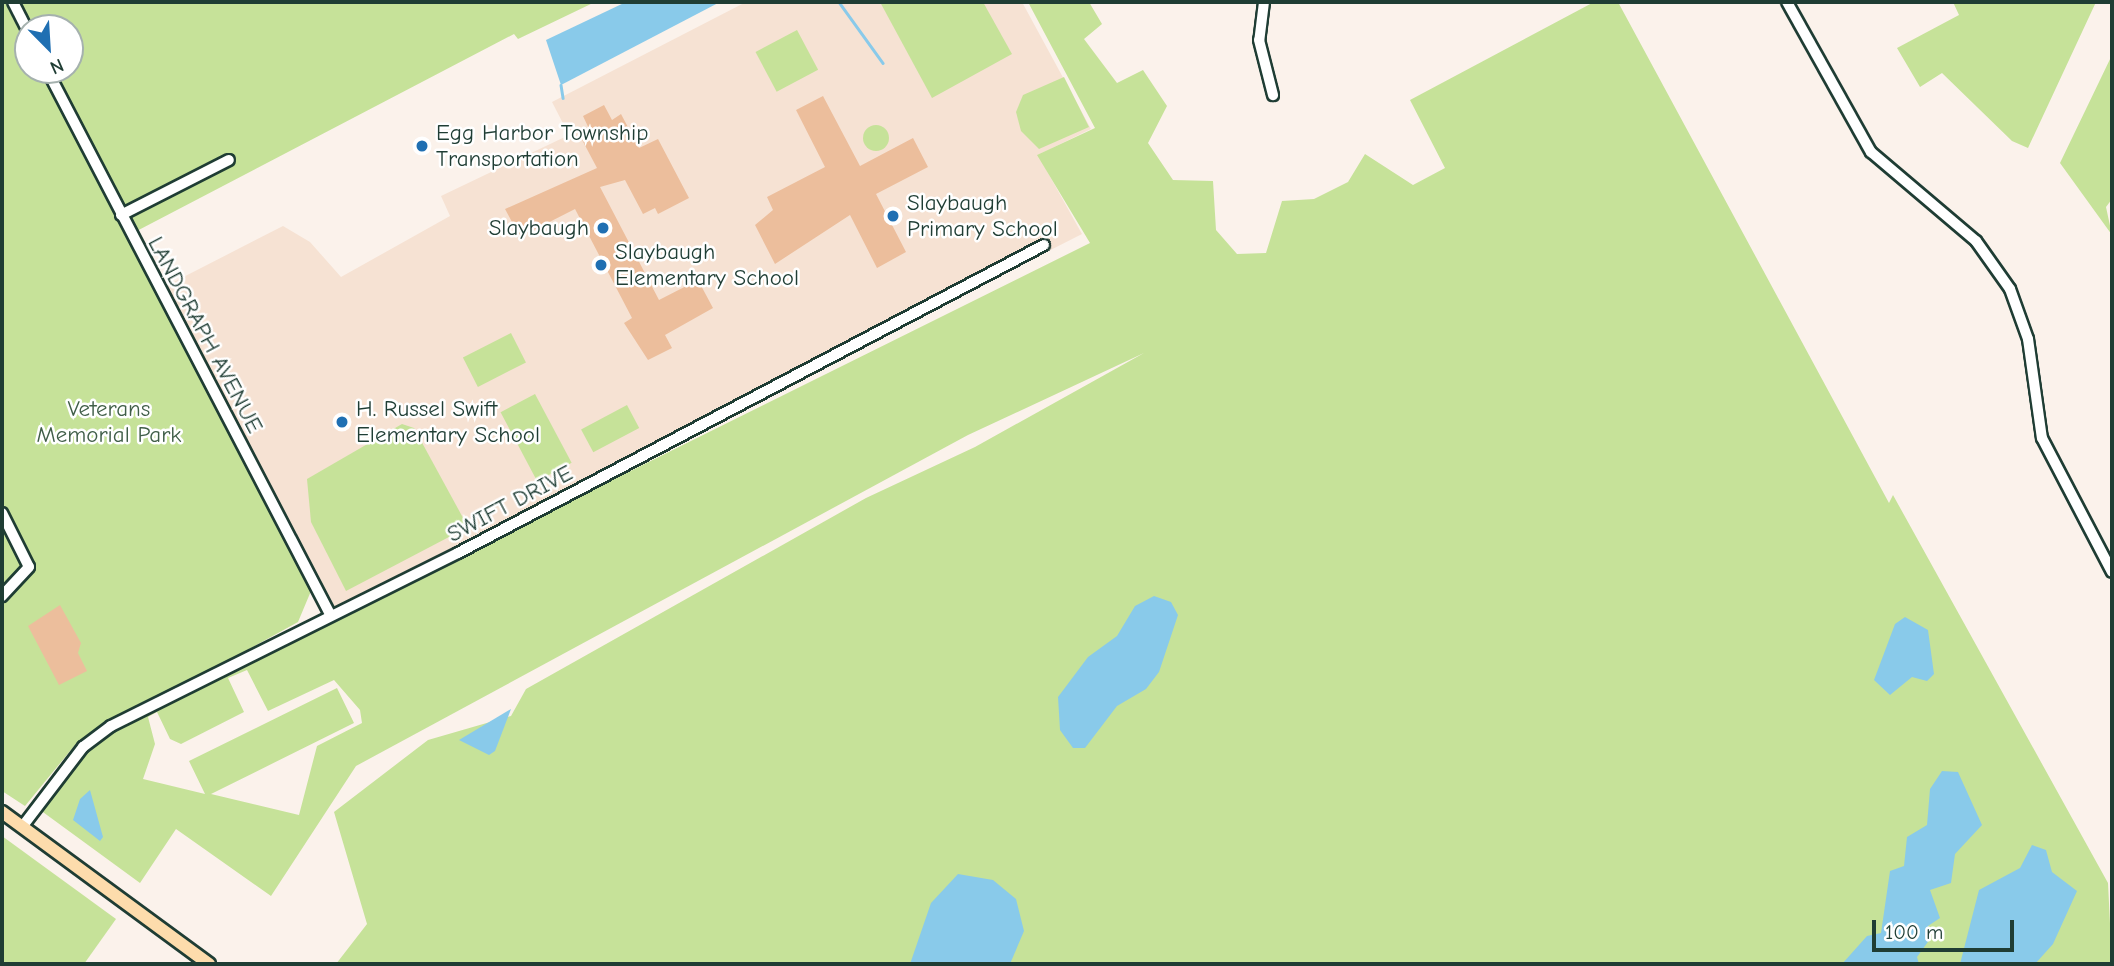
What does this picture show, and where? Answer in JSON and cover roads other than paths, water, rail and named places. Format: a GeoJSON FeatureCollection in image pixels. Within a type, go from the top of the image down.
{"type":"FeatureCollection","features":[{"type":"Feature","properties":{"kind":"main road"},"geometry":{"type":"LineString","coordinates":[[2,812],[209,964]]}},
{"type":"Feature","properties":{"kind":"street"},"geometry":{"type":"LineString","coordinates":[[1264,2],[1259,40],[1273,94]]}},
{"type":"Feature","properties":{"kind":"street"},"geometry":{"type":"LineString","coordinates":[[1787,2],[1865,144],[1976,241],[2010,289],[2028,339],[2042,438],[2112,572]]}},
{"type":"Feature","properties":{"kind":"street","name":"LANDGRAPH AVENUE"},"geometry":{"type":"LineString","coordinates":[[54,84],[331,616]]}},
{"type":"Feature","properties":{"kind":"street"},"geometry":{"type":"LineString","coordinates":[[121,215],[229,160]]}},
{"type":"Feature","properties":{"kind":"street","name":"SWIFT DRIVE"},"geometry":{"type":"LineString","coordinates":[[22,827],[95,736],[1044,245]]}},
{"type":"Feature","properties":{"kind":"street"},"geometry":{"type":"LineString","coordinates":[[2,513],[29,567],[2,596]]}},
{"type":"Feature","properties":{"kind":"water"},"geometry":{"type":"Polygon","coordinates":[[[626,2],[720,2],[561,85],[546,40],[626,2]]]}},
{"type":"Feature","properties":{"kind":"water"},"geometry":{"type":"Polygon","coordinates":[[[1154,596],[1171,602],[1178,615],[1159,672],[1146,689],[1117,706],[1085,748],[1073,748],[1060,730],[1058,697],[1088,657],[1117,636],[1135,606],[1154,596]]]}},
{"type":"Feature","properties":{"kind":"water"},"geometry":{"type":"Polygon","coordinates":[[[1905,617],[1928,630],[1934,674],[1927,681],[1912,677],[1890,695],[1874,680],[1895,624],[1905,617]]]}},
{"type":"Feature","properties":{"kind":"water"},"geometry":{"type":"Polygon","coordinates":[[[511,709],[495,751],[489,755],[459,740],[511,709]]]}},
{"type":"Feature","properties":{"kind":"water"},"geometry":{"type":"Polygon","coordinates":[[[1942,771],[1958,772],[1982,825],[1955,854],[1951,883],[1930,890],[1940,918],[1928,926],[1930,939],[1917,957],[1919,964],[1842,964],[1867,936],[1881,933],[1890,871],[1904,866],[1907,837],[1927,825],[1930,789],[1942,771]]]}},
{"type":"Feature","properties":{"kind":"water"},"geometry":{"type":"Polygon","coordinates":[[[90,790],[103,837],[100,841],[73,820],[80,799],[90,790]]]}},
{"type":"Feature","properties":{"kind":"water"},"geometry":{"type":"Polygon","coordinates":[[[2032,845],[2046,850],[2052,872],[2077,891],[2053,944],[2035,964],[1960,964],[1979,890],[2020,868],[2032,845]]]}},
{"type":"Feature","properties":{"kind":"water"},"geometry":{"type":"Polygon","coordinates":[[[958,874],[993,880],[1016,899],[1024,931],[1010,964],[910,964],[931,903],[958,874]]]}},
{"type":"Feature","properties":{"kind":"waterway"},"geometry":{"type":"LineString","coordinates":[[839,2],[883,63]]}},
{"type":"Feature","properties":{"kind":"waterway"},"geometry":{"type":"LineString","coordinates":[[561,85],[563,98]]}},
{"type":"Feature","properties":{"kind":"place","name":"Egg Harbor Township Transportation"},"geometry":{"type":"Point","coordinates":[422,146]}},
{"type":"Feature","properties":{"kind":"place","name":"Slaybaugh Primary School"},"geometry":{"type":"Point","coordinates":[893,216]}},
{"type":"Feature","properties":{"kind":"place","name":"Slaybaugh"},"geometry":{"type":"Point","coordinates":[603,228]}},
{"type":"Feature","properties":{"kind":"place","name":"Slaybaugh Elementary School"},"geometry":{"type":"Point","coordinates":[601,265]}},
{"type":"Feature","properties":{"kind":"place","name":"H. Russel Swift Elementary School"},"geometry":{"type":"Point","coordinates":[342,422]}},
{"type":"Feature","properties":{"kind":"park label","name":"Veterans Memorial Park"},"geometry":{"type":"Point","coordinates":[109,422]}}]}
